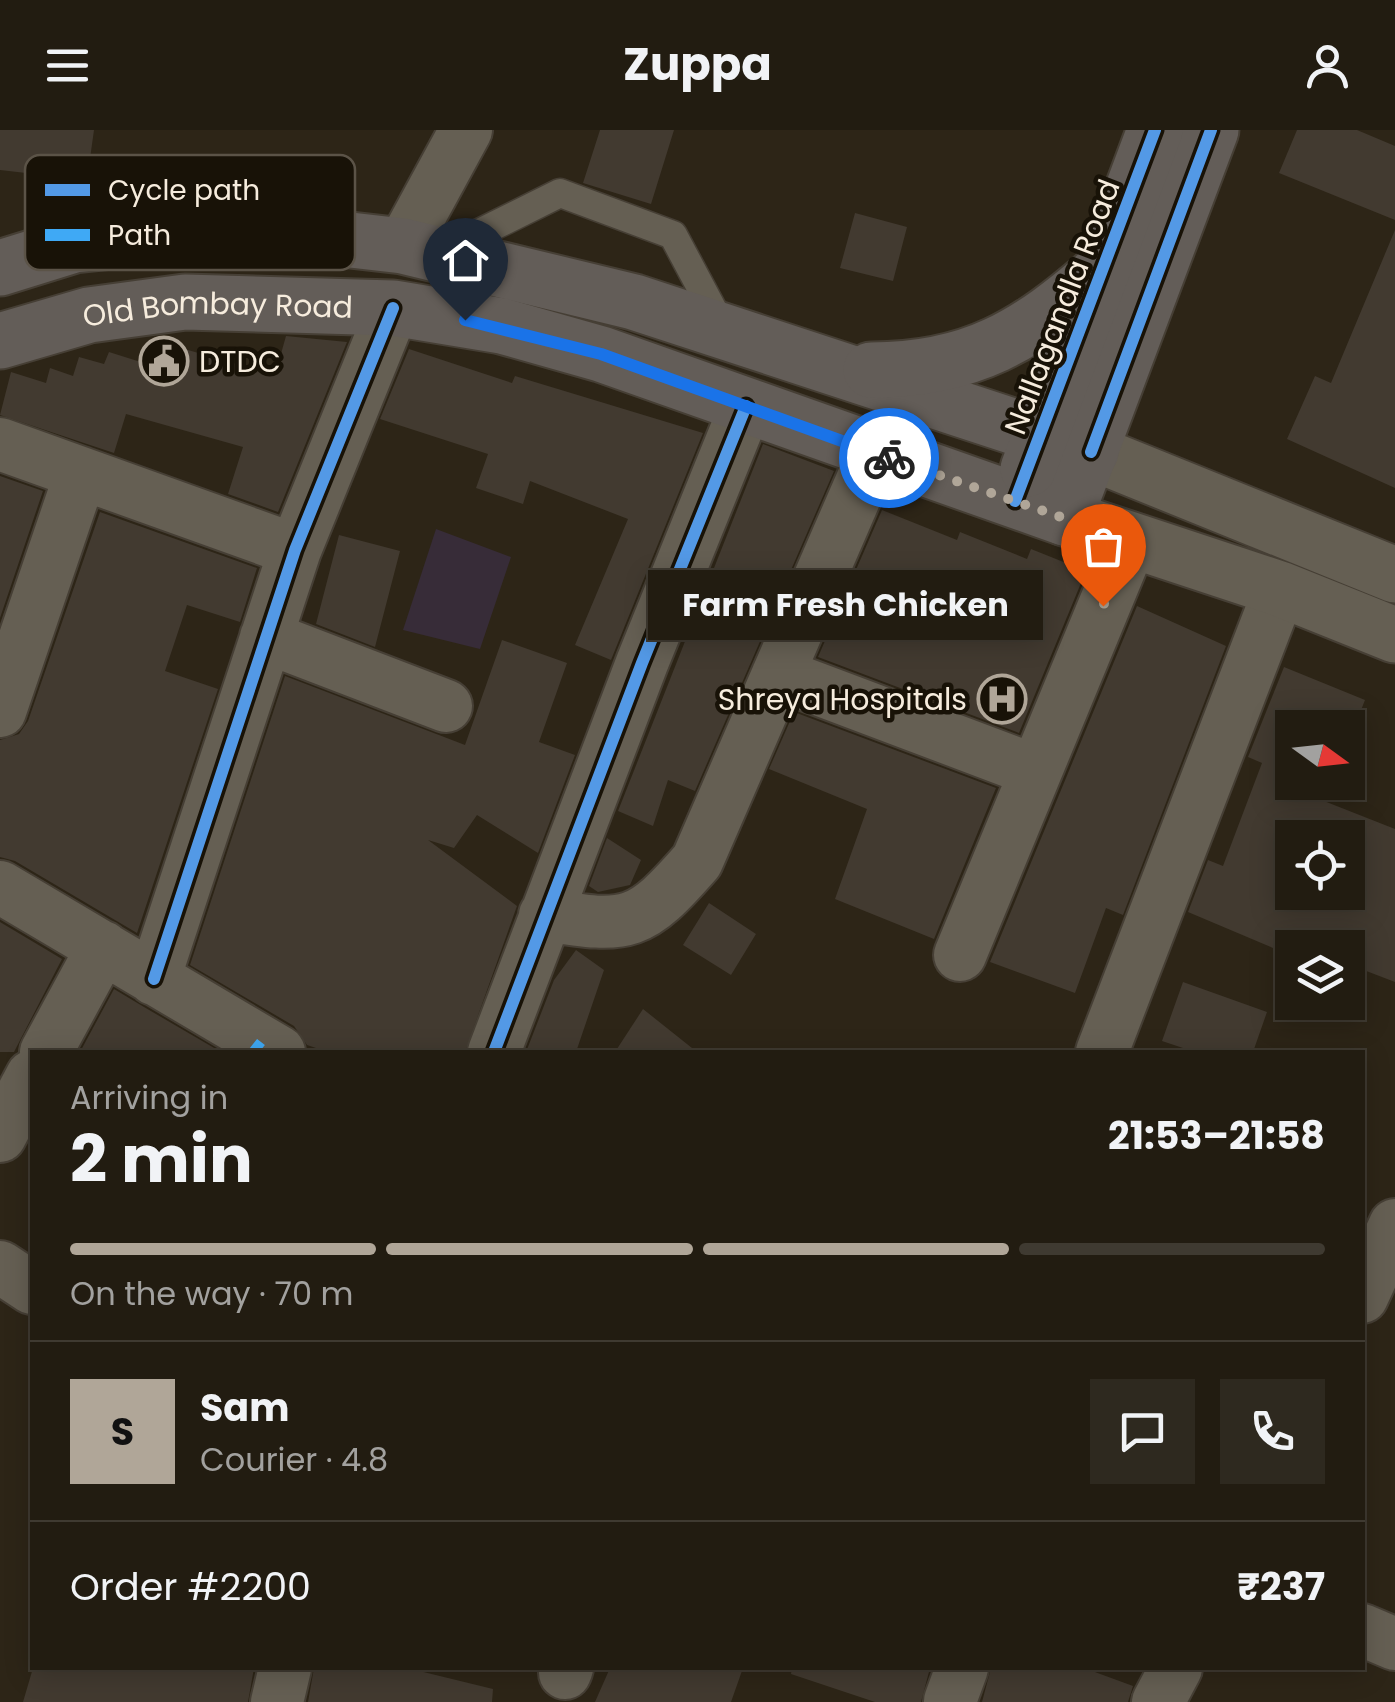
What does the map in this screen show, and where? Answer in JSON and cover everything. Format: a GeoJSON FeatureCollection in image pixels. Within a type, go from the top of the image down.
{"type":"FeatureCollection","features":[{"type":"Feature","properties":{"kind":"main road","name":"Nallagandla Road"},"geometry":{"type":"LineString","coordinates":[[1040,510],[1041,435],[1154,130]]}},
{"type":"Feature","properties":{"kind":"main road"},"geometry":{"type":"LineString","coordinates":[[1040,510],[1091,452],[1211,130]]}},
{"type":"Feature","properties":{"kind":"main road"},"geometry":{"type":"LineString","coordinates":[[355,241],[420,250],[634,302],[1091,452],[1395,575]]}},
{"type":"Feature","properties":{"kind":"main road"},"geometry":{"type":"LineString","coordinates":[[0,268],[25,260]]}},
{"type":"Feature","properties":{"kind":"main road"},"geometry":{"type":"LineString","coordinates":[[843,370],[910,370],[1004,345],[1057,310],[1103,269]]}},
{"type":"Feature","properties":{"kind":"main road","name":"Old Bombay Road"},"geometry":{"type":"LineString","coordinates":[[0,341],[89,314],[185,302],[393,308],[502,326],[601,354],[874,453],[1280,590],[1395,635]]}},
{"type":"Feature","properties":{"kind":"street"},"geometry":{"type":"LineString","coordinates":[[420,250],[466,130]]}},
{"type":"Feature","properties":{"kind":"street"},"geometry":{"type":"LineString","coordinates":[[154,979],[294,550],[393,308]]}},
{"type":"Feature","properties":{"kind":"street"},"geometry":{"type":"LineString","coordinates":[[495,1050],[746,406]]}},
{"type":"Feature","properties":{"kind":"street"},"geometry":{"type":"LineString","coordinates":[[0,444],[294,550]]}},
{"type":"Feature","properties":{"kind":"street"},"geometry":{"type":"LineString","coordinates":[[545,915],[602,925],[630,922],[664,899],[697,861],[874,453]]}},
{"type":"Feature","properties":{"kind":"street"},"geometry":{"type":"LineString","coordinates":[[0,711],[81,473]]}},
{"type":"Feature","properties":{"kind":"street"},"geometry":{"type":"LineString","coordinates":[[960,955],[1033,770],[1131,541]]}},
{"type":"Feature","properties":{"kind":"street"},"geometry":{"type":"LineString","coordinates":[[1103,1050],[1280,590]]}},
{"type":"Feature","properties":{"kind":"street"},"geometry":{"type":"LineString","coordinates":[[266,637],[446,706]]}},
{"type":"Feature","properties":{"kind":"street"},"geometry":{"type":"LineString","coordinates":[[778,674],[1033,770]]}},
{"type":"Feature","properties":{"kind":"street"},"geometry":{"type":"LineString","coordinates":[[0,886],[264,1049]]}},
{"type":"Feature","properties":{"kind":"street"},"geometry":{"type":"LineString","coordinates":[[47,1050],[103,947]]}},
{"type":"Feature","properties":{"kind":"street"},"geometry":{"type":"LineString","coordinates":[[0,1136],[30,1080]]}},
{"type":"Feature","properties":{"kind":"street"},"geometry":{"type":"LineString","coordinates":[[1375,1294],[1395,1225]]}},
{"type":"Feature","properties":{"kind":"street"},"geometry":{"type":"LineString","coordinates":[[0,1266],[30,1287]]}},
{"type":"Feature","properties":{"kind":"street"},"geometry":{"type":"LineString","coordinates":[[1365,1631],[1395,1644]]}},
{"type":"Feature","properties":{"kind":"street"},"geometry":{"type":"LineString","coordinates":[[277,1702],[284,1670]]}},
{"type":"Feature","properties":{"kind":"street"},"geometry":{"type":"LineString","coordinates":[[950,1702],[961,1670]]}},
{"type":"Feature","properties":{"kind":"street"},"geometry":{"type":"LineString","coordinates":[[1158,1702],[1175,1670]]}},
{"type":"Feature","properties":{"kind":"lane"},"geometry":{"type":"LineString","coordinates":[[420,250],[560,193],[673,235],[725,332]]}},
{"type":"Feature","properties":{"kind":"shaded area"},"geometry":{"type":"Polygon","coordinates":[[[436,529],[511,557],[480,649],[403,630],[436,529]]]}},
{"type":"Feature","properties":{"kind":"building"},"geometry":{"type":"Polygon","coordinates":[[[0,130],[94,130],[90,155],[25,155],[25,173],[0,170],[0,130]]]}},
{"type":"Feature","properties":{"kind":"building"},"geometry":{"type":"Polygon","coordinates":[[[600,130],[674,130],[651,204],[583,183],[600,130]]]}},
{"type":"Feature","properties":{"kind":"building"},"geometry":{"type":"Polygon","coordinates":[[[1297,130],[1357,130],[1395,146],[1395,220],[1279,173],[1297,130]]]}},
{"type":"Feature","properties":{"kind":"building"},"geometry":{"type":"Polygon","coordinates":[[[855,213],[907,227],[893,281],[840,268],[855,213]]]}},
{"type":"Feature","properties":{"kind":"building"},"geometry":{"type":"Polygon","coordinates":[[[1395,230],[1395,488],[1287,439],[1315,376],[1331,383],[1395,230]]]}},
{"type":"Feature","properties":{"kind":"building"},"geometry":{"type":"Polygon","coordinates":[[[286,336],[347,342],[278,512],[228,494],[243,447],[126,414],[114,453],[0,415],[11,372],[46,383],[50,368],[73,376],[79,357],[104,364],[109,352],[147,364],[153,340],[275,375],[286,336]]]}},
{"type":"Feature","properties":{"kind":"building"},"geometry":{"type":"Polygon","coordinates":[[[409,349],[512,383],[515,376],[703,433],[611,660],[575,645],[628,519],[530,481],[523,504],[476,488],[488,454],[380,419],[409,349]]]}},
{"type":"Feature","properties":{"kind":"building"},"geometry":{"type":"Polygon","coordinates":[[[763,444],[834,471],[695,791],[668,780],[653,826],[618,811],[763,444]]]}},
{"type":"Feature","properties":{"kind":"building"},"geometry":{"type":"Polygon","coordinates":[[[0,476],[43,491],[0,618],[0,476]]]}},
{"type":"Feature","properties":{"kind":"building"},"geometry":{"type":"Polygon","coordinates":[[[882,510],[957,540],[960,532],[1027,559],[1031,549],[1086,571],[1019,733],[818,657],[882,510]]]}},
{"type":"Feature","properties":{"kind":"building"},"geometry":{"type":"Polygon","coordinates":[[[100,512],[257,568],[240,622],[187,605],[165,671],[218,689],[137,933],[15,861],[0,857],[0,740],[19,734],[28,721],[100,512]]]}},
{"type":"Feature","properties":{"kind":"building"},"geometry":{"type":"Polygon","coordinates":[[[339,535],[400,551],[375,647],[316,624],[339,535]]]}},
{"type":"Feature","properties":{"kind":"building"},"geometry":{"type":"Polygon","coordinates":[[[1137,606],[1226,646],[1123,915],[1106,908],[1075,993],[990,962],[1137,606]]]}},
{"type":"Feature","properties":{"kind":"building"},"geometry":{"type":"Polygon","coordinates":[[[502,640],[567,663],[539,742],[575,755],[538,853],[477,815],[454,848],[428,840],[517,906],[466,1050],[322,1050],[307,1045],[294,1026],[190,965],[285,676],[465,745],[502,640]]]}},
{"type":"Feature","properties":{"kind":"building"},"geometry":{"type":"Polygon","coordinates":[[[1284,667],[1365,700],[1361,710],[1275,710],[1275,800],[1324,800],[1395,829],[1395,982],[1365,971],[1365,930],[1275,930],[1275,949],[1188,912],[1208,860],[1223,866],[1262,763],[1248,757],[1284,667]]]}},
{"type":"Feature","properties":{"kind":"building"},"geometry":{"type":"Polygon","coordinates":[[[794,712],[996,788],[934,939],[835,899],[867,809],[769,769],[794,712]]]}},
{"type":"Feature","properties":{"kind":"building"},"geometry":{"type":"Polygon","coordinates":[[[607,838],[641,860],[630,885],[598,892],[589,886],[607,838]]]}},
{"type":"Feature","properties":{"kind":"building"},"geometry":{"type":"Polygon","coordinates":[[[709,903],[756,934],[731,975],[683,945],[709,903]]]}},
{"type":"Feature","properties":{"kind":"building"},"geometry":{"type":"Polygon","coordinates":[[[0,922],[62,959],[14,1052],[0,1052],[0,922]]]}},
{"type":"Feature","properties":{"kind":"building"},"geometry":{"type":"Polygon","coordinates":[[[576,950],[604,970],[577,1050],[527,1050],[554,980],[576,950]]]}},
{"type":"Feature","properties":{"kind":"building"},"geometry":{"type":"Polygon","coordinates":[[[1183,982],[1267,1012],[1254,1050],[1189,1050],[1162,1041],[1183,982]]]}},
{"type":"Feature","properties":{"kind":"building"},"geometry":{"type":"Polygon","coordinates":[[[114,989],[218,1050],[81,1050],[114,989]]]}},
{"type":"Feature","properties":{"kind":"building"},"geometry":{"type":"Polygon","coordinates":[[[643,1009],[694,1050],[616,1050],[643,1009]]]}},
{"type":"Feature","properties":{"kind":"building"},"geometry":{"type":"Polygon","coordinates":[[[32,1670],[254,1670],[248,1702],[23,1702],[32,1670]]]}},
{"type":"Feature","properties":{"kind":"building"},"geometry":{"type":"Polygon","coordinates":[[[314,1670],[415,1670],[493,1689],[492,1702],[308,1702],[314,1670]]]}},
{"type":"Feature","properties":{"kind":"building"},"geometry":{"type":"Polygon","coordinates":[[[609,1670],[742,1670],[731,1702],[595,1702],[609,1670]]]}},
{"type":"Feature","properties":{"kind":"building"},"geometry":{"type":"Polygon","coordinates":[[[792,1670],[929,1670],[921,1702],[875,1702],[791,1674],[792,1670]]]}},
{"type":"Feature","properties":{"kind":"building"},"geometry":{"type":"Polygon","coordinates":[[[990,1670],[1089,1670],[1133,1686],[1128,1702],[982,1702],[990,1670]]]}},
{"type":"Feature","properties":{"kind":"marked path"},"geometry":{"type":"LineString","coordinates":[[255,1050],[261,1042]]}},
{"type":"Feature","properties":{"kind":"cycle path"},"geometry":{"type":"LineString","coordinates":[[1015,501],[1155,130]]}},
{"type":"Feature","properties":{"kind":"cycle path"},"geometry":{"type":"LineString","coordinates":[[1091,452],[1211,130]]}},
{"type":"Feature","properties":{"kind":"cycle path"},"geometry":{"type":"LineString","coordinates":[[154,979],[295,550],[393,308]]}},
{"type":"Feature","properties":{"kind":"cycle path"},"geometry":{"type":"LineString","coordinates":[[495,1050],[642,663],[746,406]]}},
{"type":"Feature","properties":{"kind":"way so far"},"geometry":{"type":"LineString","coordinates":[[889,458],[1131,541],[1103,606]]}},
{"type":"Feature","properties":{"kind":"place","name":"DTDC"},"geometry":{"type":"Point","coordinates":[164,361]}},
{"type":"Feature","properties":{"kind":"place","name":"Farm Fresh Chicken"},"geometry":{"type":"Point","coordinates":[1103,606]}},
{"type":"Feature","properties":{"kind":"place","name":"Shreya Hospitals"},"geometry":{"type":"Point","coordinates":[1002,699]}},
{"type":"Feature","properties":{"kind":"route"},"geometry":{"type":"LineString","coordinates":[[465,320],[502,326],[601,354],[889,458]]}}]}
